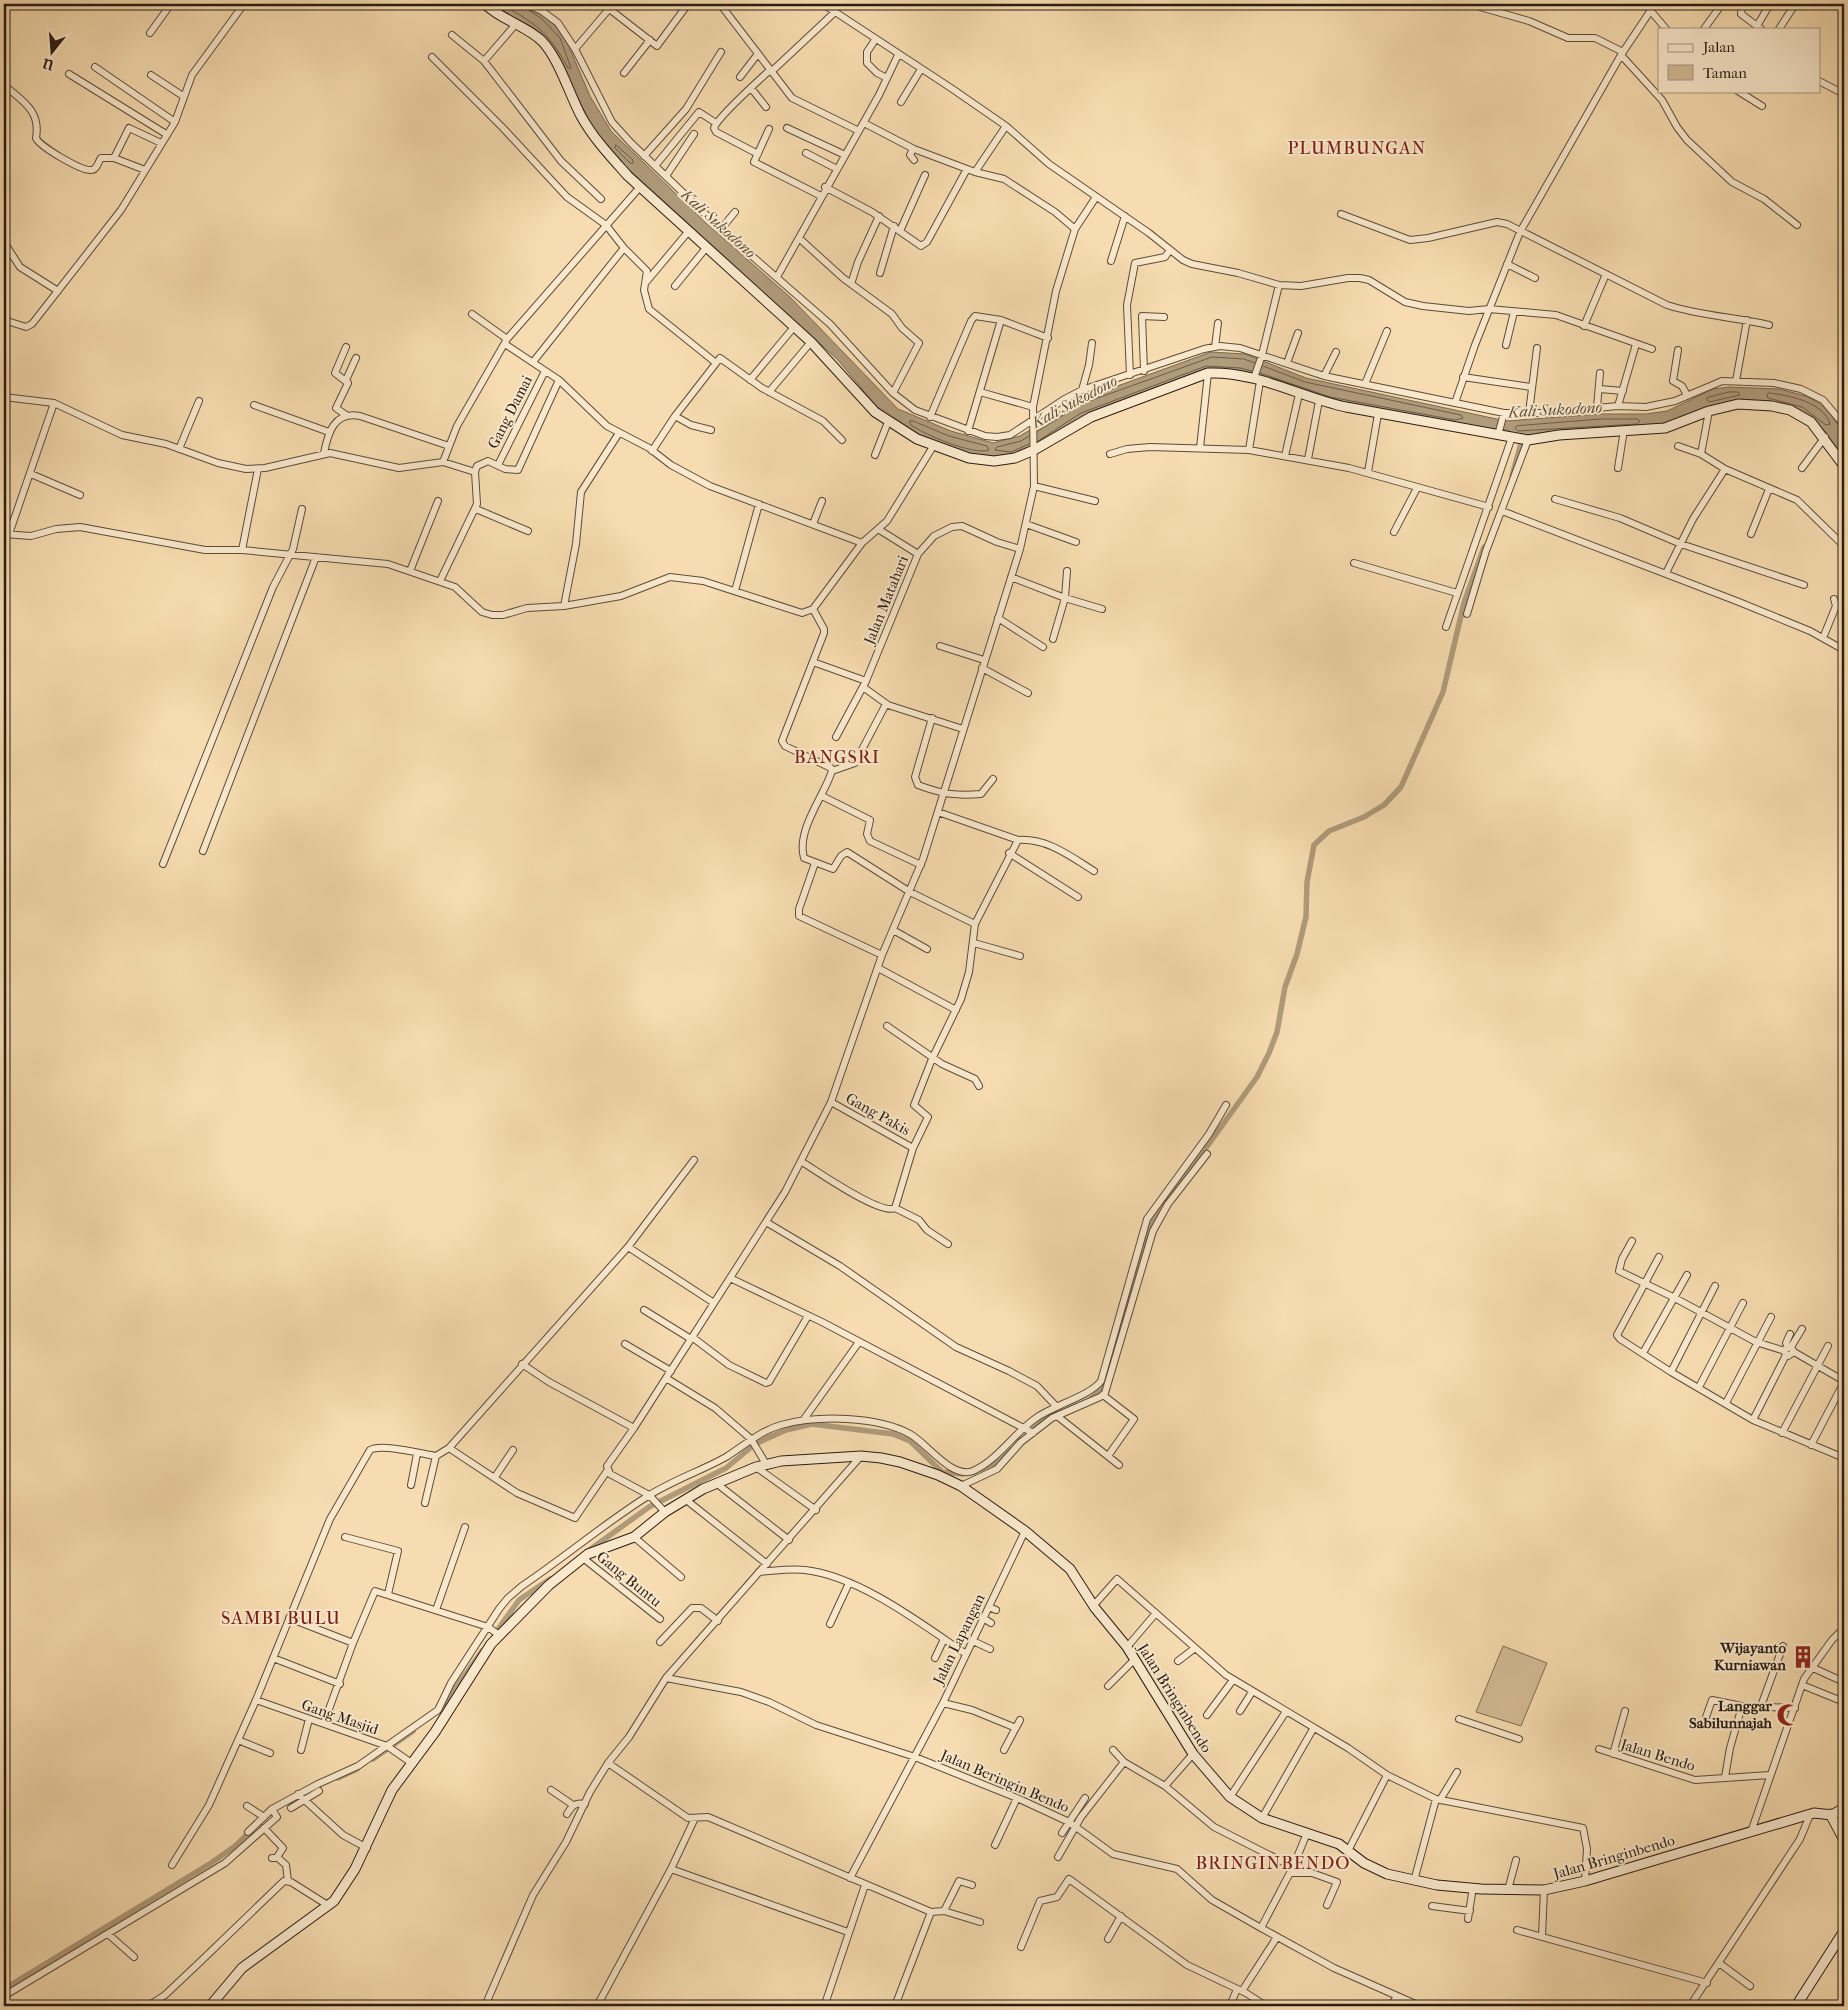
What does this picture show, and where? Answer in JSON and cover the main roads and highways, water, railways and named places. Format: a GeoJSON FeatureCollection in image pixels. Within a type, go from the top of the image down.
{"type":"FeatureCollection","features":[{"type":"Feature","properties":{"kind":"water"},"geometry":{"type":"Polygon","coordinates":[[[491,4],[525,4],[544,14],[564,35],[590,96],[611,131],[707,224],[790,297],[898,409],[951,431],[993,443],[1020,436],[1079,400],[1211,352],[1245,354],[1306,378],[1506,421],[1600,414],[1646,414],[1667,411],[1713,389],[1729,387],[1779,389],[1806,396],[1819,403],[1828,411],[1844,433],[1844,458],[1825,431],[1814,420],[1743,401],[1658,428],[1526,436],[1512,434],[1508,430],[1492,430],[1329,402],[1207,370],[1083,417],[1040,445],[1011,457],[974,456],[918,436],[877,407],[838,360],[613,155],[590,122],[551,47],[536,30],[491,4]]]}},
{"type":"Feature","properties":{"kind":"waterway"},"geometry":{"type":"LineString","coordinates":[[1512,476],[1523,436]]}},
{"type":"Feature","properties":{"kind":"waterway"},"geometry":{"type":"LineString","coordinates":[[1087,1402],[1101,1390],[1107,1378],[1145,1237],[1164,1201],[1185,1177],[1257,1077],[1269,1053],[1277,1032],[1285,987],[1297,954],[1306,917],[1307,882],[1314,845],[1329,831],[1364,817],[1384,805],[1401,787],[1443,692],[1464,603],[1484,547]]}},
{"type":"Feature","properties":{"kind":"waterway"},"geometry":{"type":"LineString","coordinates":[[1032,1430],[1046,1417],[1057,1413]]}},
{"type":"Feature","properties":{"kind":"waterway"},"geometry":{"type":"LineString","coordinates":[[588,1551],[649,1507],[726,1468],[755,1444],[786,1430],[812,1424],[893,1434],[910,1441],[942,1472],[963,1474]]}},
{"type":"Feature","properties":{"kind":"waterway"},"geometry":{"type":"LineString","coordinates":[[981,1469],[997,1462],[1011,1450]]}},
{"type":"Feature","properties":{"kind":"waterway"},"geometry":{"type":"LineString","coordinates":[[494,1635],[519,1600],[550,1579]]}},
{"type":"Feature","properties":{"kind":"waterway"},"geometry":{"type":"LineString","coordinates":[[444,1704],[482,1651]]}},
{"type":"Feature","properties":{"kind":"waterway"},"geometry":{"type":"LineString","coordinates":[[373,1759],[413,1731]]}},
{"type":"Feature","properties":{"kind":"waterway"},"geometry":{"type":"LineString","coordinates":[[338,1778],[357,1769]]}},
{"type":"Feature","properties":{"kind":"waterway"},"geometry":{"type":"LineString","coordinates":[[4,1989],[211,1863],[234,1847],[252,1830]]}},
{"type":"Feature","properties":{"kind":"place","name":"Wijayanto Kurniawan"},"geometry":{"type":"Point","coordinates":[1803,1657]}},
{"type":"Feature","properties":{"kind":"place","name":"Langgar Sabilunnajah"},"geometry":{"type":"Point","coordinates":[1788,1715]}},
{"type":"Feature","properties":{"kind":"district","name":"PLUMBUNGAN"},"geometry":{"type":"Point","coordinates":[1357,148]}},
{"type":"Feature","properties":{"kind":"district","name":"BANGSRI"},"geometry":{"type":"Point","coordinates":[837,757]}},
{"type":"Feature","properties":{"kind":"district","name":"SAMBI BULU"},"geometry":{"type":"Point","coordinates":[281,1618]}},
{"type":"Feature","properties":{"kind":"district","name":"BRINGINBENDO"},"geometry":{"type":"Point","coordinates":[1273,1863]}},
{"type":"Feature","properties":{"kind":"water label","name":"Kali Sukodono"},"geometry":{"type":"Point","coordinates":[719,223]}},
{"type":"Feature","properties":{"kind":"water label","name":"Kali Sukodono"},"geometry":{"type":"Point","coordinates":[1074,401]}},
{"type":"Feature","properties":{"kind":"water label","name":"Kali Sukodono"},"geometry":{"type":"Point","coordinates":[1555,409]}}]}
